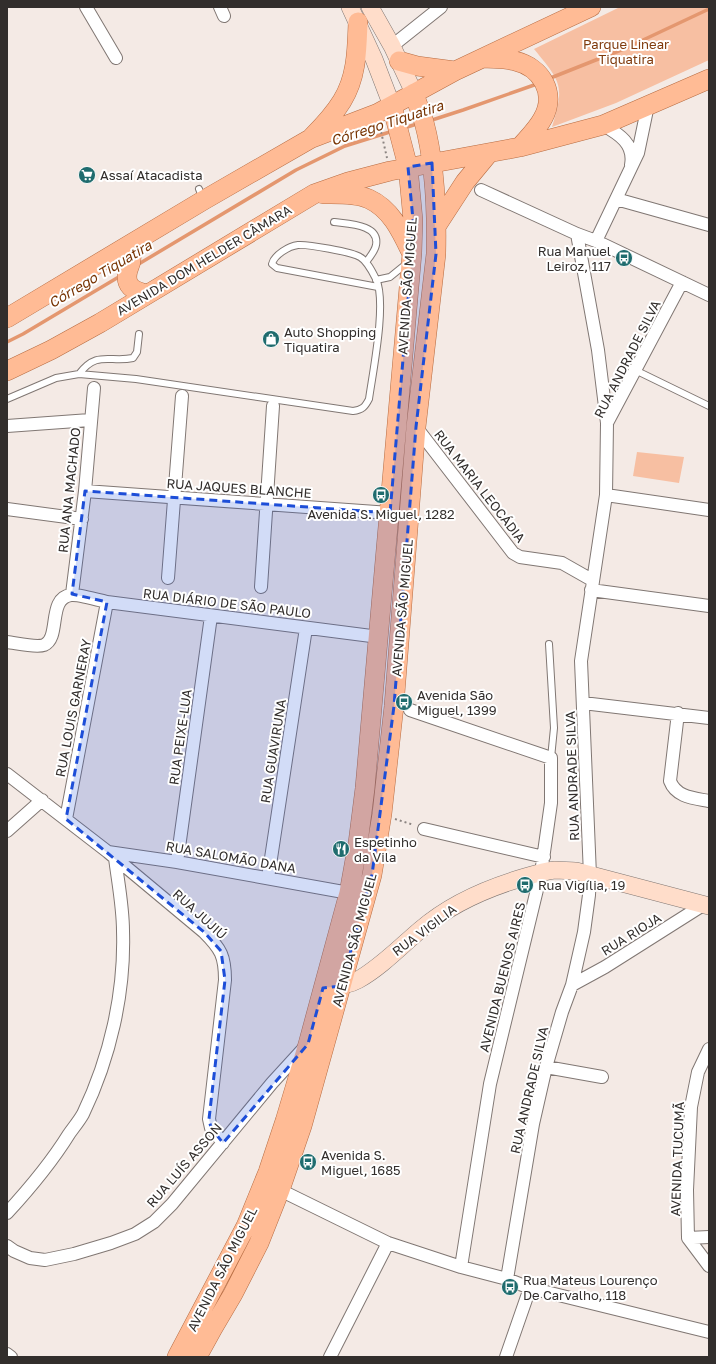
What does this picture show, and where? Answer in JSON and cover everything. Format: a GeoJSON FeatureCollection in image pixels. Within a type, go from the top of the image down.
{"type":"FeatureCollection","features":[{"type":"Feature","properties":{"kind":"main road"},"geometry":{"type":"LineString","coordinates":[[7,318],[131,244],[201,194],[310,140],[378,113],[390,127],[414,93],[455,71],[590,7]]}},
{"type":"Feature","properties":{"kind":"main road"},"geometry":{"type":"LineString","coordinates":[[310,140],[334,113],[350,86],[356,58],[354,14]]}},
{"type":"Feature","properties":{"kind":"main road"},"geometry":{"type":"LineString","coordinates":[[396,54],[417,66],[455,71]]}},
{"type":"Feature","properties":{"kind":"main road"},"geometry":{"type":"LineString","coordinates":[[482,58],[514,61],[524,64],[543,80],[547,88],[549,97],[547,109],[543,118],[520,147]]}},
{"type":"Feature","properties":{"kind":"main road"},"geometry":{"type":"LineString","coordinates":[[432,163],[520,147],[603,125],[709,79]]}},
{"type":"Feature","properties":{"kind":"main road","name":"AVENIDA SÃO MIGUEL"},"geometry":{"type":"LineString","coordinates":[[177,1357],[246,1226],[268,1172],[308,1044],[332,987],[372,875],[382,814],[401,638],[416,427],[436,254],[437,225],[432,163],[422,119],[414,93]]}},
{"type":"Feature","properties":{"kind":"main road","name":"AVENIDA SÃO MIGUEL"},"geometry":{"type":"LineString","coordinates":[[197,1357],[233,1294],[259,1243],[280,1190],[302,1126],[332,987],[358,843],[365,788],[390,513],[413,220],[408,167],[390,127]]}},
{"type":"Feature","properties":{"kind":"main road"},"geometry":{"type":"LineString","coordinates":[[437,225],[464,182],[489,153]]}},
{"type":"Feature","properties":{"kind":"main road","name":"AVENIDA DOM HELDER CÂMARA"},"geometry":{"type":"LineString","coordinates":[[7,371],[100,324],[147,294],[314,194],[348,182],[390,170],[432,163]]}},
{"type":"Feature","properties":{"kind":"main road"},"geometry":{"type":"LineString","coordinates":[[314,194],[355,196],[368,199],[380,206],[391,217],[411,257]]}},
{"type":"Feature","properties":{"kind":"main road"},"geometry":{"type":"LineString","coordinates":[[131,244],[131,262],[128,272],[128,283],[131,288],[138,292],[147,294]]}},
{"type":"Feature","properties":{"kind":"street"},"geometry":{"type":"LineString","coordinates":[[86,7],[116,58]]}},
{"type":"Feature","properties":{"kind":"street","name":"AVENIDA SÃO MIGUEL"},"geometry":{"type":"LineString","coordinates":[[370,7],[396,54],[414,93]]}},
{"type":"Feature","properties":{"kind":"street"},"geometry":{"type":"LineString","coordinates":[[396,54],[441,7]]}},
{"type":"Feature","properties":{"kind":"street","name":"AVENIDA SÃO MIGUEL"},"geometry":{"type":"LineString","coordinates":[[354,14],[384,83],[390,127]]}},
{"type":"Feature","properties":{"kind":"street"},"geometry":{"type":"LineString","coordinates":[[596,241],[638,153],[648,105]]}},
{"type":"Feature","properties":{"kind":"street"},"geometry":{"type":"LineString","coordinates":[[603,125],[619,135],[630,148],[632,157],[629,171]]}},
{"type":"Feature","properties":{"kind":"street"},"geometry":{"type":"LineString","coordinates":[[481,190],[577,234],[596,241],[709,296]]}},
{"type":"Feature","properties":{"kind":"street"},"geometry":{"type":"LineString","coordinates":[[616,199],[709,225]]}},
{"type":"Feature","properties":{"kind":"street"},"geometry":{"type":"LineString","coordinates":[[577,234],[597,343],[607,423]]}},
{"type":"Feature","properties":{"kind":"street","name":"RUA ANDRADE SILVA"},"geometry":{"type":"LineString","coordinates":[[507,1279],[532,1124],[546,1067],[562,1012],[572,985],[584,932],[589,895],[583,873],[583,703],[581,661],[589,582],[606,495],[607,423],[682,282]]}},
{"type":"Feature","properties":{"kind":"street","name":"RUA ANA MACHADO"},"geometry":{"type":"LineString","coordinates":[[72,594],[85,491],[94,388]]}},
{"type":"Feature","properties":{"kind":"street"},"geometry":{"type":"LineString","coordinates":[[168,578],[182,396]]}},
{"type":"Feature","properties":{"kind":"street"},"geometry":{"type":"LineString","coordinates":[[261,587],[273,406]]}},
{"type":"Feature","properties":{"kind":"street"},"geometry":{"type":"LineString","coordinates":[[7,426],[90,420]]}},
{"type":"Feature","properties":{"kind":"street","name":"RUA MARIA LEOCÁDIA"},"geometry":{"type":"LineString","coordinates":[[416,427],[513,553],[520,557],[562,563],[589,582]]}},
{"type":"Feature","properties":{"kind":"street","name":"RUA JAQUES BLANCHE"},"geometry":{"type":"LineString","coordinates":[[85,491],[390,513]]}},
{"type":"Feature","properties":{"kind":"street"},"geometry":{"type":"LineString","coordinates":[[606,495],[709,510]]}},
{"type":"Feature","properties":{"kind":"street"},"geometry":{"type":"LineString","coordinates":[[7,508],[82,519]]}},
{"type":"Feature","properties":{"kind":"street"},"geometry":{"type":"LineString","coordinates":[[589,582],[709,606]]}},
{"type":"Feature","properties":{"kind":"street"},"geometry":{"type":"LineString","coordinates":[[7,642],[38,646],[47,643],[51,637],[58,605],[65,597],[72,594]]}},
{"type":"Feature","properties":{"kind":"street","name":"RUA DIÁRIO DE SÃO PAULO"},"geometry":{"type":"LineString","coordinates":[[72,594],[107,602],[379,637]]}},
{"type":"Feature","properties":{"kind":"street","name":"RUA LOUIS GARNERAY"},"geometry":{"type":"LineString","coordinates":[[66,819],[107,602]]}},
{"type":"Feature","properties":{"kind":"street","name":"RUA PEIXE-LUA"},"geometry":{"type":"LineString","coordinates":[[177,862],[211,616]]}},
{"type":"Feature","properties":{"kind":"street","name":"RUA GUAVIRUNA"},"geometry":{"type":"LineString","coordinates":[[268,878],[306,628]]}},
{"type":"Feature","properties":{"kind":"street"},"geometry":{"type":"LineString","coordinates":[[583,703],[678,713],[709,718]]}},
{"type":"Feature","properties":{"kind":"street"},"geometry":{"type":"LineString","coordinates":[[410,710],[551,758]]}},
{"type":"Feature","properties":{"kind":"street"},"geometry":{"type":"LineString","coordinates":[[678,713],[670,781],[673,788],[678,793],[688,797],[709,801]]}},
{"type":"Feature","properties":{"kind":"street","name":"AVENIDA BUENOS AIRES"},"geometry":{"type":"LineString","coordinates":[[461,1267],[490,1084],[547,867],[551,803],[551,758]]}},
{"type":"Feature","properties":{"kind":"street","name":"RUA JUJIÚ"},"geometry":{"type":"LineString","coordinates":[[7,774],[111,855],[209,938],[221,951],[225,980],[209,1119],[211,1128],[223,1142]]}},
{"type":"Feature","properties":{"kind":"street"},"geometry":{"type":"LineString","coordinates":[[7,831],[42,800]]}},
{"type":"Feature","properties":{"kind":"street"},"geometry":{"type":"LineString","coordinates":[[424,830],[547,867]]}},
{"type":"Feature","properties":{"kind":"street"},"geometry":{"type":"LineString","coordinates":[[7,1213],[55,1156],[82,1115],[98,1078],[112,1034],[120,993],[123,964],[123,930],[111,855]]}},
{"type":"Feature","properties":{"kind":"street","name":"RUA SALOMÃO DANA"},"geometry":{"type":"LineString","coordinates":[[111,855],[177,862],[349,893]]}},
{"type":"Feature","properties":{"kind":"street","name":"RUA VIGILIA"},"geometry":{"type":"LineString","coordinates":[[332,987],[358,980],[377,967],[421,929],[448,910],[474,895],[547,867],[583,873],[706,906]]}},
{"type":"Feature","properties":{"kind":"street","name":"RUA RIOJA"},"geometry":{"type":"LineString","coordinates":[[572,985],[605,967],[706,906]]}},
{"type":"Feature","properties":{"kind":"street","name":"RUA LUÍS ASSON"},"geometry":{"type":"LineString","coordinates":[[7,1246],[30,1258],[45,1260],[74,1254],[112,1243],[135,1234],[154,1222],[172,1204],[272,1082],[308,1044]]}},
{"type":"Feature","properties":{"kind":"street","name":"AVENIDA TUCUMÃ"},"geometry":{"type":"LineString","coordinates":[[688,1238],[687,1190],[691,1107],[698,1072],[709,1049]]}},
{"type":"Feature","properties":{"kind":"street"},"geometry":{"type":"LineString","coordinates":[[546,1067],[602,1077]]}},
{"type":"Feature","properties":{"kind":"street"},"geometry":{"type":"LineString","coordinates":[[280,1190],[388,1243],[461,1267],[507,1279],[530,1288],[709,1332]]}},
{"type":"Feature","properties":{"kind":"street"},"geometry":{"type":"LineString","coordinates":[[688,1238],[709,1237]]}},
{"type":"Feature","properties":{"kind":"street"},"geometry":{"type":"LineString","coordinates":[[688,1238],[709,1266]]}},
{"type":"Feature","properties":{"kind":"street"},"geometry":{"type":"LineString","coordinates":[[330,1357],[388,1243]]}},
{"type":"Feature","properties":{"kind":"street"},"geometry":{"type":"LineString","coordinates":[[508,1356],[530,1288]]}},
{"type":"Feature","properties":{"kind":"street"},"geometry":{"type":"LineString","coordinates":[[7,1354],[11,1357]]}},
{"type":"Feature","properties":{"kind":"lane"},"geometry":{"type":"LineString","coordinates":[[334,222],[358,225],[373,233],[376,239],[376,246],[366,262]]}},
{"type":"Feature","properties":{"kind":"lane"},"geometry":{"type":"LineString","coordinates":[[8,398],[56,378],[79,374],[136,379],[353,411],[359,410],[363,408],[369,399],[380,313],[380,297],[378,287],[376,280],[366,262],[354,254],[304,245],[292,246],[275,257],[272,264],[277,268],[378,287]]}},
{"type":"Feature","properties":{"kind":"lane"},"geometry":{"type":"LineString","coordinates":[[376,280],[390,277],[411,257]]}},
{"type":"Feature","properties":{"kind":"lane"},"geometry":{"type":"LineString","coordinates":[[79,374],[88,365],[99,360],[132,358],[137,352],[139,334]]}},
{"type":"Feature","properties":{"kind":"lane"},"geometry":{"type":"LineString","coordinates":[[635,370],[709,406]]}},
{"type":"Feature","properties":{"kind":"lane","name":"AVENIDA BUENOS AIRES"},"geometry":{"type":"LineString","coordinates":[[549,644],[554,728],[551,758]]}},
{"type":"Feature","properties":{"kind":"path"},"geometry":{"type":"LineString","coordinates":[[388,162],[390,127]]}},
{"type":"Feature","properties":{"kind":"path"},"geometry":{"type":"LineString","coordinates":[[382,814],[424,830]]}},
{"type":"Feature","properties":{"kind":"highlighted area"},"geometry":{"type":"Polygon","coordinates":[[[432,163],[436,254],[416,427],[394,706],[372,875],[341,986],[323,988],[308,1044],[223,1143],[211,1128],[209,1119],[225,980],[221,951],[204,932],[66,819],[107,602],[72,594],[85,491],[390,513],[412,253],[413,220],[408,167],[432,163]]]}},
{"type":"Feature","properties":{"kind":"green space","name":"Parque Linear Tiquatira"},"geometry":{"type":"Polygon","coordinates":[[[620,7],[709,7],[709,60],[616,103],[552,127],[558,102],[558,85],[550,69],[534,49],[620,7]]]}},
{"type":"Feature","properties":{"kind":"green space"},"geometry":{"type":"Polygon","coordinates":[[[637,452],[684,457],[679,483],[633,476],[637,452]]]}},
{"type":"Feature","properties":{"kind":"waterway","name":"Córrego Tiquatira"},"geometry":{"type":"LineString","coordinates":[[548,79],[626,48],[709,9]]}},
{"type":"Feature","properties":{"kind":"waterway","name":"Córrego Tiquatira"},"geometry":{"type":"LineString","coordinates":[[429,121],[537,84]]}},
{"type":"Feature","properties":{"kind":"waterway","name":"Córrego Tiquatira"},"geometry":{"type":"LineString","coordinates":[[404,128],[420,123]]}},
{"type":"Feature","properties":{"kind":"waterway","name":"Córrego Tiquatira"},"geometry":{"type":"LineString","coordinates":[[137,265],[296,170],[345,146],[393,131]]}},
{"type":"Feature","properties":{"kind":"waterway","name":"Córrego Tiquatira"},"geometry":{"type":"LineString","coordinates":[[7,342],[122,275]]}},
{"type":"Feature","properties":{"kind":"place","name":"Assaí Atacadista"},"geometry":{"type":"Point","coordinates":[87,175]}},
{"type":"Feature","properties":{"kind":"place","name":"Rua Manuel Leiroz, 117"},"geometry":{"type":"Point","coordinates":[624,258]}},
{"type":"Feature","properties":{"kind":"place","name":"Auto Shopping Tiquatira"},"geometry":{"type":"Point","coordinates":[271,339]}},
{"type":"Feature","properties":{"kind":"place","name":"Avenida S. Miguel, 1282"},"geometry":{"type":"Point","coordinates":[381,495]}},
{"type":"Feature","properties":{"kind":"place","name":"Avenida São Miguel, 1399"},"geometry":{"type":"Point","coordinates":[404,702]}},
{"type":"Feature","properties":{"kind":"place","name":"Espetinho da Vila"},"geometry":{"type":"Point","coordinates":[341,849]}},
{"type":"Feature","properties":{"kind":"place","name":"Rua Vigília, 19"},"geometry":{"type":"Point","coordinates":[525,885]}},
{"type":"Feature","properties":{"kind":"place","name":"Avenida S. Miguel, 1685"},"geometry":{"type":"Point","coordinates":[308,1162]}},
{"type":"Feature","properties":{"kind":"place","name":"Rua Mateus Lourenço De Carvalho, 118"},"geometry":{"type":"Point","coordinates":[510,1287]}}]}
